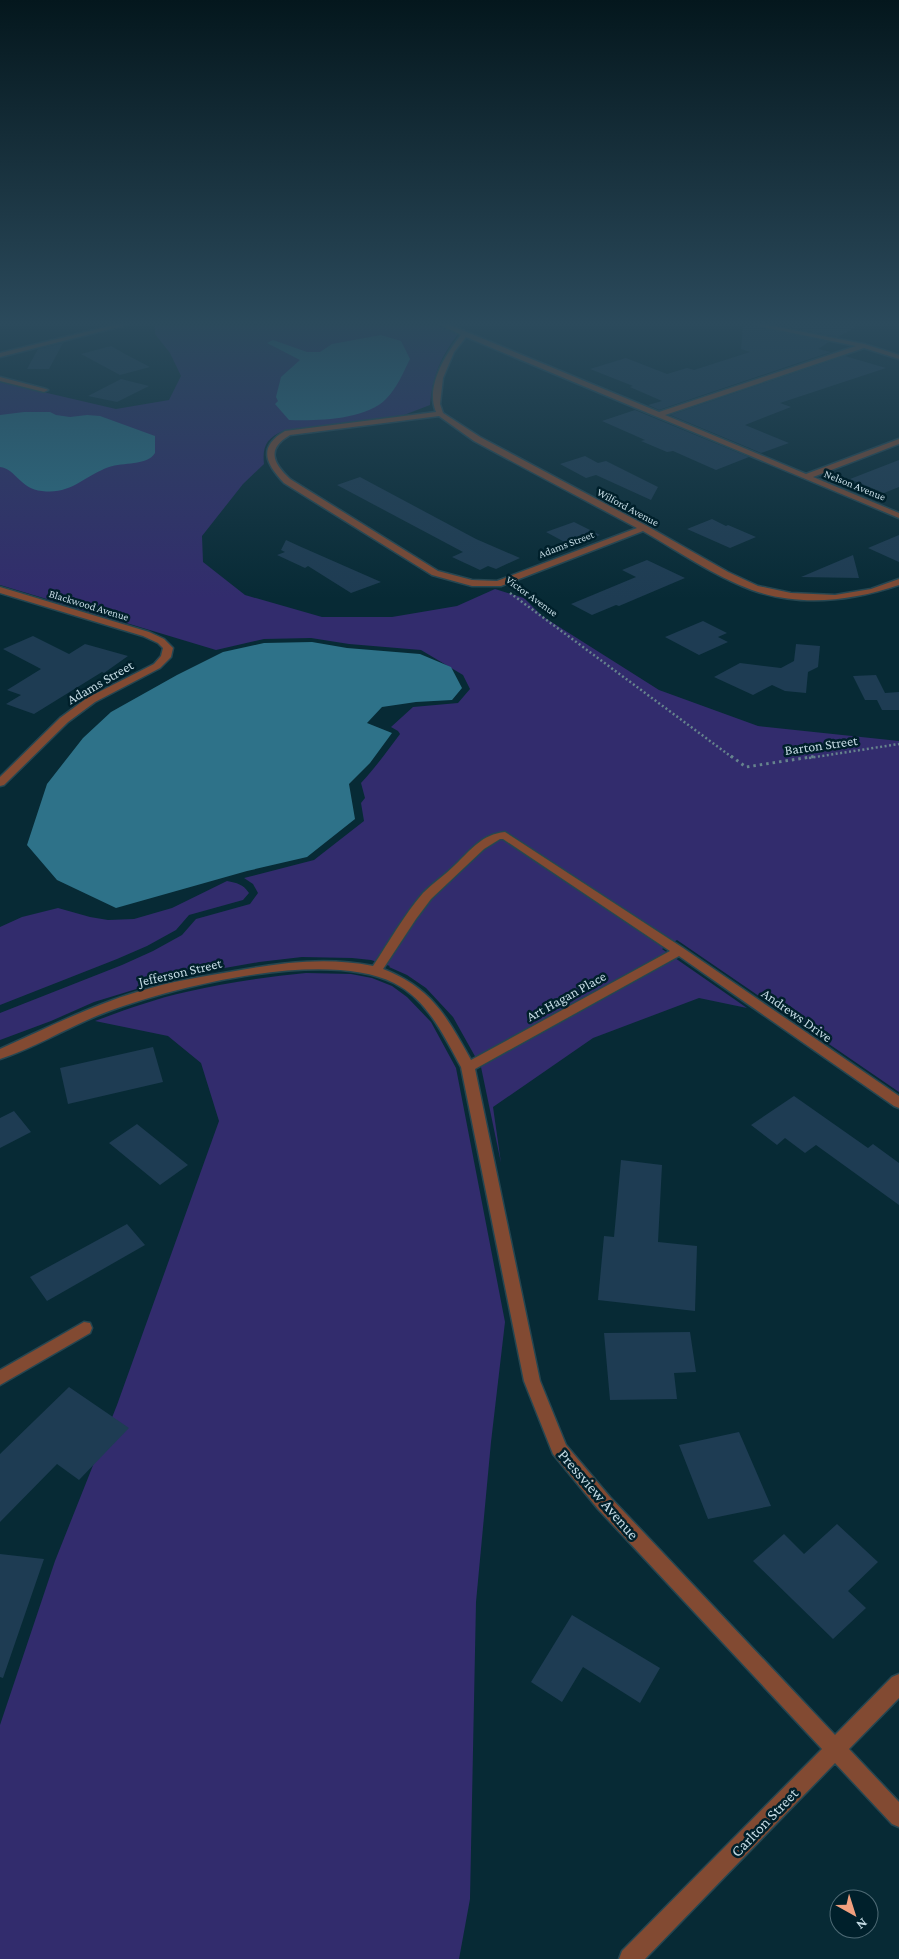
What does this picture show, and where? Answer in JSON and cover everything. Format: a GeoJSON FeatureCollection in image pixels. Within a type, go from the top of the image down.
{"type":"FeatureCollection","features":[{"type":"Feature","properties":{"kind":"street","name":"Victor Avenue"},"geometry":{"type":"LineString","coordinates":[[421,416],[288,433],[278,437],[272,444],[270,452],[272,463],[278,473],[287,480],[435,573],[472,583],[498,584]]}},
{"type":"Feature","properties":{"kind":"street","name":"Wilford Avenue"},"geometry":{"type":"LineString","coordinates":[[444,416],[477,439],[644,528],[725,574],[755,588],[791,596],[835,598],[873,591],[899,582]]}},
{"type":"Feature","properties":{"kind":"street","name":"Nelson Avenue"},"geometry":{"type":"LineString","coordinates":[[661,416],[899,516]]}},
{"type":"Feature","properties":{"kind":"street"},"geometry":{"type":"LineString","coordinates":[[806,477],[899,441]]}},
{"type":"Feature","properties":{"kind":"street","name":"Adams Street"},"geometry":{"type":"LineString","coordinates":[[498,584],[644,528]]}},
{"type":"Feature","properties":{"kind":"street","name":"Blackwood Avenue"},"geometry":{"type":"LineString","coordinates":[[0,590],[146,634],[161,641],[168,648]]}},
{"type":"Feature","properties":{"kind":"street","name":"Adams Street"},"geometry":{"type":"LineString","coordinates":[[0,783],[64,720],[91,700],[158,666],[166,657],[168,648]]}},
{"type":"Feature","properties":{"kind":"street","name":"Andrews Drive"},"geometry":{"type":"LineString","coordinates":[[376,971],[410,919],[436,887],[456,871],[485,841],[495,835],[505,835],[679,951],[899,1103]]}},
{"type":"Feature","properties":{"kind":"street","name":"Art Hagan Place"},"geometry":{"type":"LineString","coordinates":[[468,1067],[679,951]]}},
{"type":"Feature","properties":{"kind":"street","name":"Jefferson Street"},"geometry":{"type":"LineString","coordinates":[[0,1054],[90,1014],[140,995],[182,984],[262,970],[305,965],[352,966],[376,971]]}},
{"type":"Feature","properties":{"kind":"street","name":"Pressview Avenue"},"geometry":{"type":"LineString","coordinates":[[376,971],[399,980],[416,992],[442,1019],[468,1067],[532,1382],[559,1449],[604,1503],[899,1818]]}},
{"type":"Feature","properties":{"kind":"street"},"geometry":{"type":"LineString","coordinates":[[0,1378],[84,1328]]}},
{"type":"Feature","properties":{"kind":"street","name":"Carlton Street"},"geometry":{"type":"LineString","coordinates":[[630,1959],[899,1684]]}},
{"type":"Feature","properties":{"kind":"path","name":"Victor Avenue"},"geometry":{"type":"LineString","coordinates":[[498,584],[746,766]]}},
{"type":"Feature","properties":{"kind":"path","name":"Barton Street"},"geometry":{"type":"LineString","coordinates":[[746,766],[899,744]]}},
{"type":"Feature","properties":{"kind":"shaded area"},"geometry":{"type":"Polygon","coordinates":[[[0,416],[393,416],[283,431],[269,440],[265,447],[264,464],[243,484],[202,536],[203,562],[245,595],[322,617],[392,617],[457,606],[495,589],[524,598],[542,616],[659,690],[758,726],[899,741],[899,1092],[677,940],[662,949],[747,1008],[699,998],[593,1038],[493,1107],[501,1163],[481,1067],[453,1017],[426,988],[390,966],[371,960],[302,957],[259,962],[179,976],[94,1002],[0,1040],[0,1013],[153,951],[182,935],[196,919],[250,904],[258,893],[253,884],[244,878],[314,860],[364,821],[361,803],[365,798],[361,783],[400,734],[391,727],[413,707],[458,703],[470,689],[463,675],[421,650],[349,644],[311,638],[264,639],[216,650],[0,585],[0,416]]]}},
{"type":"Feature","properties":{"kind":"shaded area"},"geometry":{"type":"Polygon","coordinates":[[[227,881],[240,884],[249,893],[243,900],[189,915],[176,930],[147,946],[0,1005],[0,927],[22,917],[58,908],[108,920],[134,919],[172,908],[227,881]]]}},
{"type":"Feature","properties":{"kind":"shaded area"},"geometry":{"type":"Polygon","coordinates":[[[306,973],[351,974],[372,978],[392,986],[407,997],[431,1022],[456,1068],[505,1322],[491,1442],[476,1602],[470,1899],[459,1959],[0,1959],[0,1725],[55,1561],[117,1405],[219,1121],[201,1063],[168,1036],[95,1021],[151,1001],[186,992],[276,976],[306,973]]]}},
{"type":"Feature","properties":{"kind":"water"},"geometry":{"type":"Polygon","coordinates":[[[0,416],[101,416],[155,436],[155,453],[146,460],[109,467],[69,488],[61,490],[42,491],[28,487],[10,471],[0,467],[0,416]]]}},
{"type":"Feature","properties":{"kind":"water"},"geometry":{"type":"Polygon","coordinates":[[[286,416],[347,416],[326,419],[289,420],[286,416]]]}},
{"type":"Feature","properties":{"kind":"water"},"geometry":{"type":"Polygon","coordinates":[[[312,642],[347,648],[420,654],[451,667],[462,688],[452,700],[416,702],[382,707],[367,723],[392,733],[370,763],[349,784],[355,819],[307,857],[247,871],[116,908],[57,880],[27,845],[47,784],[83,738],[111,712],[223,652],[264,643],[312,642]]]}},
{"type":"Feature","properties":{"kind":"building"},"geometry":{"type":"Polygon","coordinates":[[[616,416],[651,416],[749,457],[716,470],[673,451],[667,452],[641,441],[645,440],[602,421],[616,416]]]}},
{"type":"Feature","properties":{"kind":"building"},"geometry":{"type":"Polygon","coordinates":[[[673,416],[767,416],[745,425],[789,443],[761,453],[673,416]]]}},
{"type":"Feature","properties":{"kind":"building"},"geometry":{"type":"Polygon","coordinates":[[[585,456],[598,463],[606,461],[658,487],[651,500],[596,475],[586,478],[560,464],[585,456]]]}},
{"type":"Feature","properties":{"kind":"building"},"geometry":{"type":"Polygon","coordinates":[[[899,460],[899,487],[884,493],[850,479],[899,460]]]}},
{"type":"Feature","properties":{"kind":"building"},"geometry":{"type":"Polygon","coordinates":[[[360,477],[476,539],[520,558],[496,569],[488,566],[480,570],[452,557],[463,552],[337,485],[360,477]]]}},
{"type":"Feature","properties":{"kind":"building"},"geometry":{"type":"Polygon","coordinates":[[[712,519],[756,537],[730,548],[687,529],[712,519]]]}},
{"type":"Feature","properties":{"kind":"building"},"geometry":{"type":"Polygon","coordinates":[[[574,522],[600,535],[572,546],[546,532],[574,522]]]}},
{"type":"Feature","properties":{"kind":"building"},"geometry":{"type":"Polygon","coordinates":[[[899,535],[899,562],[868,548],[899,535]]]}},
{"type":"Feature","properties":{"kind":"building"},"geometry":{"type":"Polygon","coordinates":[[[286,540],[381,582],[351,593],[308,566],[305,568],[277,555],[285,552],[281,550],[286,540]]]}},
{"type":"Feature","properties":{"kind":"building"},"geometry":{"type":"Polygon","coordinates":[[[853,555],[859,578],[801,577],[853,555]]]}},
{"type":"Feature","properties":{"kind":"building"},"geometry":{"type":"Polygon","coordinates":[[[647,560],[685,578],[619,606],[616,605],[592,615],[571,604],[636,577],[622,570],[647,560]]]}},
{"type":"Feature","properties":{"kind":"building"},"geometry":{"type":"Polygon","coordinates":[[[703,621],[727,633],[718,637],[728,642],[699,655],[665,637],[703,621]]]}},
{"type":"Feature","properties":{"kind":"building"},"geometry":{"type":"Polygon","coordinates":[[[33,636],[69,654],[85,644],[128,656],[104,673],[102,672],[34,714],[6,704],[21,695],[7,690],[41,669],[3,649],[33,636]]]}},
{"type":"Feature","properties":{"kind":"building"},"geometry":{"type":"Polygon","coordinates":[[[796,644],[820,646],[818,667],[808,672],[806,693],[785,691],[772,685],[753,695],[714,677],[740,663],[781,668],[794,661],[796,644]]]}},
{"type":"Feature","properties":{"kind":"building"},"geometry":{"type":"Polygon","coordinates":[[[876,675],[885,693],[899,692],[899,710],[882,710],[877,700],[865,700],[853,676],[876,675]]]}},
{"type":"Feature","properties":{"kind":"building"},"geometry":{"type":"Polygon","coordinates":[[[153,1047],[163,1082],[68,1104],[60,1068],[153,1047]]]}},
{"type":"Feature","properties":{"kind":"building"},"geometry":{"type":"Polygon","coordinates":[[[794,1096],[868,1148],[873,1144],[899,1163],[899,1205],[816,1145],[805,1153],[785,1138],[777,1145],[751,1125],[794,1096]]]}},
{"type":"Feature","properties":{"kind":"building"},"geometry":{"type":"Polygon","coordinates":[[[14,1111],[31,1132],[0,1148],[0,1118],[14,1111]]]}},
{"type":"Feature","properties":{"kind":"building"},"geometry":{"type":"Polygon","coordinates":[[[137,1124],[188,1165],[160,1185],[109,1143],[137,1124]]]}},
{"type":"Feature","properties":{"kind":"building"},"geometry":{"type":"Polygon","coordinates":[[[621,1160],[662,1165],[658,1242],[697,1246],[695,1311],[598,1300],[604,1236],[614,1237],[621,1160]]]}},
{"type":"Feature","properties":{"kind":"building"},"geometry":{"type":"Polygon","coordinates":[[[127,1224],[145,1245],[47,1301],[30,1277],[127,1224]]]}},
{"type":"Feature","properties":{"kind":"building"},"geometry":{"type":"Polygon","coordinates":[[[690,1332],[696,1372],[674,1373],[677,1399],[610,1400],[604,1333],[690,1332]]]}},
{"type":"Feature","properties":{"kind":"building"},"geometry":{"type":"Polygon","coordinates":[[[69,1387],[129,1428],[79,1480],[57,1464],[0,1522],[0,1454],[69,1387]]]}},
{"type":"Feature","properties":{"kind":"building"},"geometry":{"type":"Polygon","coordinates":[[[739,1432],[771,1506],[708,1519],[679,1445],[739,1432]]]}},
{"type":"Feature","properties":{"kind":"building"},"geometry":{"type":"Polygon","coordinates":[[[837,1524],[878,1562],[848,1591],[866,1608],[833,1639],[753,1561],[784,1534],[804,1554],[837,1524]]]}},
{"type":"Feature","properties":{"kind":"building"},"geometry":{"type":"Polygon","coordinates":[[[0,1554],[44,1559],[3,1678],[0,1677],[0,1554]]]}},
{"type":"Feature","properties":{"kind":"building"},"geometry":{"type":"Polygon","coordinates":[[[572,1615],[660,1668],[640,1703],[583,1667],[562,1702],[531,1682],[572,1615]]]}}]}
